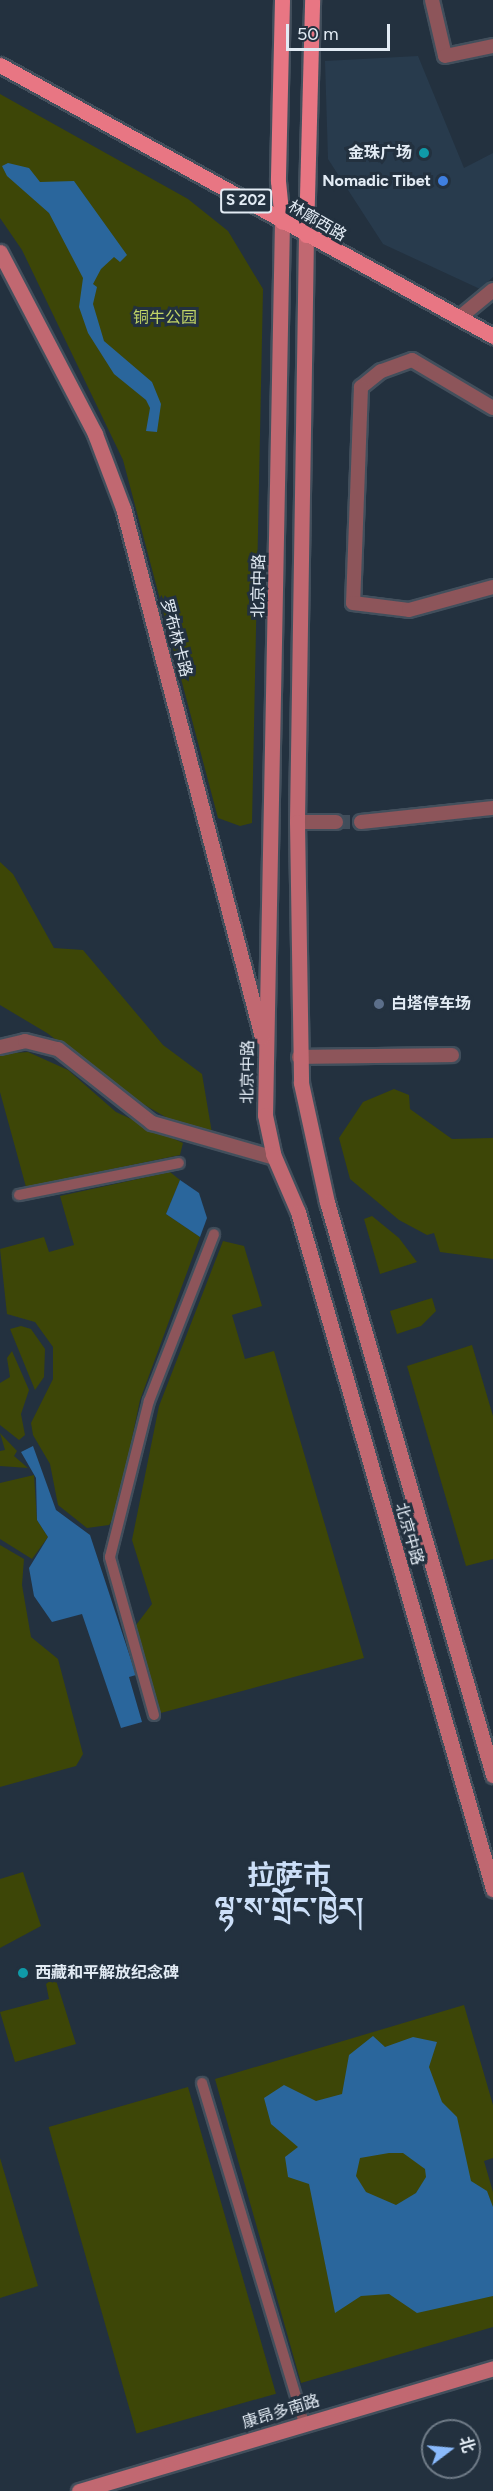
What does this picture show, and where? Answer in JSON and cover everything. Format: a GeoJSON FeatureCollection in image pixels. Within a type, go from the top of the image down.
{"type":"FeatureCollection","features":[{"type":"Feature","properties":{"kind":"main road"},"geometry":{"type":"LineString","coordinates":[[282,0],[278,181],[282,222]]}},
{"type":"Feature","properties":{"kind":"main road"},"geometry":{"type":"LineString","coordinates":[[306,235],[312,0]]}},
{"type":"Feature","properties":{"kind":"main road","name":"林廓西路"},"geometry":{"type":"LineString","coordinates":[[0,65],[493,336]]}},
{"type":"Feature","properties":{"kind":"main road","name":"北京中路"},"geometry":{"type":"LineString","coordinates":[[282,222],[265,1115],[275,1158],[298,1212],[493,1889]]}},
{"type":"Feature","properties":{"kind":"main road","name":"北京中路"},"geometry":{"type":"LineString","coordinates":[[306,235],[297,822],[299,1057],[327,1202],[493,1775]]}},
{"type":"Feature","properties":{"kind":"main road","name":"罗布林卡路"},"geometry":{"type":"LineString","coordinates":[[0,252],[94,434],[123,508],[265,1054]]}},
{"type":"Feature","properties":{"kind":"main road","name":"康昂多南路"},"geometry":{"type":"LineString","coordinates":[[79,2491],[493,2368]]}},
{"type":"Feature","properties":{"kind":"street"},"geometry":{"type":"LineString","coordinates":[[432,0],[445,56],[493,46]]}},
{"type":"Feature","properties":{"kind":"street"},"geometry":{"type":"LineString","coordinates":[[459,318],[493,290]]}},
{"type":"Feature","properties":{"kind":"street"},"geometry":{"type":"LineString","coordinates":[[493,408],[412,360],[381,370],[361,387],[353,603],[409,610],[493,587]]}},
{"type":"Feature","properties":{"kind":"street"},"geometry":{"type":"LineString","coordinates":[[361,822],[493,808]]}},
{"type":"Feature","properties":{"kind":"street"},"geometry":{"type":"LineString","coordinates":[[297,822],[336,822]]}},
{"type":"Feature","properties":{"kind":"street"},"geometry":{"type":"LineString","coordinates":[[0,1047],[25,1041],[58,1049],[152,1123],[275,1158]]}},
{"type":"Feature","properties":{"kind":"street"},"geometry":{"type":"LineString","coordinates":[[299,1057],[452,1055]]}},
{"type":"Feature","properties":{"kind":"street"},"geometry":{"type":"LineString","coordinates":[[19,1195],[178,1163]]}},
{"type":"Feature","properties":{"kind":"street"},"geometry":{"type":"LineString","coordinates":[[154,1716],[110,1557],[125,1514],[149,1401],[214,1234]]}},
{"type":"Feature","properties":{"kind":"street"},"geometry":{"type":"LineString","coordinates":[[202,2083],[304,2423]]}},
{"type":"Feature","properties":{"kind":"shaded area","name":"金珠广场"},"geometry":{"type":"Polygon","coordinates":[[[418,56],[464,168],[493,153],[493,277],[480,289],[383,244],[328,159],[325,61],[418,56]]]}},
{"type":"Feature","properties":{"kind":"green space","name":"铜牛公园"},"geometry":{"type":"Polygon","coordinates":[[[0,94],[188,199],[228,231],[263,289],[252,823],[240,826],[218,818],[123,460],[22,250],[0,218],[0,94]]]}},
{"type":"Feature","properties":{"kind":"green space"},"geometry":{"type":"Polygon","coordinates":[[[0,862],[13,874],[54,948],[83,950],[163,1045],[202,1074],[212,1133],[169,1119],[136,1100],[47,1033],[0,1005],[0,862]]]}},
{"type":"Feature","properties":{"kind":"green space"},"geometry":{"type":"Polygon","coordinates":[[[28,1052],[68,1070],[116,1112],[183,1143],[180,1155],[26,1187],[0,1092],[0,1054],[28,1052]]]}},
{"type":"Feature","properties":{"kind":"green space"},"geometry":{"type":"Polygon","coordinates":[[[394,1089],[409,1095],[410,1109],[452,1139],[493,1138],[493,1259],[440,1252],[434,1233],[427,1235],[399,1220],[350,1179],[339,1138],[363,1102],[394,1089]]]}},
{"type":"Feature","properties":{"kind":"green space"},"geometry":{"type":"Polygon","coordinates":[[[170,1172],[180,1180],[166,1214],[200,1237],[140,1400],[116,1515],[109,1525],[87,1528],[58,1505],[50,1464],[33,1435],[31,1423],[53,1379],[53,1347],[35,1322],[7,1314],[0,1249],[44,1237],[49,1252],[74,1245],[60,1196],[170,1172]]]}},
{"type":"Feature","properties":{"kind":"green space"},"geometry":{"type":"Polygon","coordinates":[[[372,1216],[399,1238],[417,1262],[380,1274],[364,1219],[372,1216]]]}},
{"type":"Feature","properties":{"kind":"green space"},"geometry":{"type":"Polygon","coordinates":[[[223,1241],[244,1246],[262,1306],[232,1315],[245,1359],[274,1351],[364,1658],[157,1714],[133,1629],[152,1604],[132,1540],[159,1406],[223,1241]]]}},
{"type":"Feature","properties":{"kind":"green space"},"geometry":{"type":"Polygon","coordinates":[[[432,1298],[436,1311],[421,1326],[397,1334],[390,1311],[432,1298]]]}},
{"type":"Feature","properties":{"kind":"green space"},"geometry":{"type":"Polygon","coordinates":[[[21,1326],[31,1329],[45,1349],[44,1377],[35,1390],[10,1329],[21,1326]]]}},
{"type":"Feature","properties":{"kind":"green space"},"geometry":{"type":"Polygon","coordinates":[[[472,1345],[493,1416],[493,1559],[466,1566],[407,1366],[472,1345]]]}},
{"type":"Feature","properties":{"kind":"green space"},"geometry":{"type":"Polygon","coordinates":[[[12,1351],[29,1390],[21,1414],[25,1435],[19,1440],[0,1425],[0,1383],[10,1377],[7,1358],[12,1351]]]}},
{"type":"Feature","properties":{"kind":"green space"},"geometry":{"type":"Polygon","coordinates":[[[0,1433],[17,1451],[14,1456],[28,1468],[0,1466],[0,1451],[5,1450],[0,1433]]]}},
{"type":"Feature","properties":{"kind":"green space"},"geometry":{"type":"Polygon","coordinates":[[[34,1475],[37,1520],[48,1537],[32,1559],[0,1539],[0,1483],[34,1475]]]}},
{"type":"Feature","properties":{"kind":"green space"},"geometry":{"type":"Polygon","coordinates":[[[0,1545],[24,1559],[22,1585],[31,1637],[58,1659],[83,1754],[76,1766],[0,1787],[0,1545]]]}},
{"type":"Feature","properties":{"kind":"green space"},"geometry":{"type":"Polygon","coordinates":[[[23,1872],[41,1926],[0,1948],[0,1879],[23,1872]]]}},
{"type":"Feature","properties":{"kind":"green space"},"geometry":{"type":"Polygon","coordinates":[[[55,1977],[76,2044],[15,2062],[0,2012],[49,1999],[46,1984],[55,1977]]]}},
{"type":"Feature","properties":{"kind":"green space"},"geometry":{"type":"Polygon","coordinates":[[[464,2005],[493,2105],[493,2158],[484,2161],[493,2192],[493,2327],[301,2383],[215,2079],[464,2005]]]}},
{"type":"Feature","properties":{"kind":"green space"},"geometry":{"type":"Polygon","coordinates":[[[188,2087],[276,2394],[137,2434],[49,2127],[188,2087]]]}},
{"type":"Feature","properties":{"kind":"green space"},"geometry":{"type":"Polygon","coordinates":[[[0,2158],[38,2286],[0,2298],[0,2158]]]}},
{"type":"Feature","properties":{"kind":"water"},"geometry":{"type":"Polygon","coordinates":[[[8,163],[29,168],[40,182],[74,181],[127,255],[120,262],[114,257],[101,269],[93,284],[97,287],[93,304],[104,341],[152,382],[161,404],[157,432],[146,431],[150,408],[146,400],[114,374],[88,333],[79,307],[83,278],[49,213],[7,176],[2,166],[8,163]]]}},
{"type":"Feature","properties":{"kind":"water"},"geometry":{"type":"Polygon","coordinates":[[[180,1180],[199,1193],[207,1218],[200,1237],[166,1214],[180,1180]]]}},
{"type":"Feature","properties":{"kind":"water"},"geometry":{"type":"Polygon","coordinates":[[[33,1446],[56,1510],[90,1535],[136,1675],[129,1677],[142,1722],[121,1728],[82,1614],[52,1622],[34,1596],[29,1568],[48,1537],[37,1520],[36,1478],[21,1452],[33,1446]]]}},
{"type":"Feature","properties":{"kind":"water"},"geometry":{"type":"Polygon","coordinates":[[[373,2036],[385,2047],[413,2037],[437,2042],[429,2067],[442,2102],[457,2117],[471,2181],[487,2191],[493,2207],[493,2296],[417,2313],[389,2294],[361,2296],[335,2313],[309,2184],[288,2177],[285,2157],[298,2147],[271,2124],[264,2098],[284,2085],[316,2101],[342,2094],[349,2055],[373,2036]],[[403,2153],[360,2158],[356,2176],[366,2192],[396,2205],[416,2193],[426,2177],[425,2169],[403,2153]]]}},
{"type":"Feature","properties":{"kind":"tunnel"},"geometry":{"type":"LineString","coordinates":[[336,822],[361,822]]}},
{"type":"Feature","properties":{"kind":"place","name":"金珠广场"},"geometry":{"type":"Point","coordinates":[424,153]}},
{"type":"Feature","properties":{"kind":"place","name":"Nomadic Tibet"},"geometry":{"type":"Point","coordinates":[443,181]}},
{"type":"Feature","properties":{"kind":"place","name":"白塔停车场"},"geometry":{"type":"Point","coordinates":[379,1004]}},
{"type":"Feature","properties":{"kind":"place","name":"西藏和平解放纪念碑"},"geometry":{"type":"Point","coordinates":[23,1973]}},
{"type":"Feature","properties":{"kind":"district","name":"拉萨市 ལྷ་ས་གྲོང་ཁྱེར།"},"geometry":{"type":"Point","coordinates":[289,1891]}}]}
